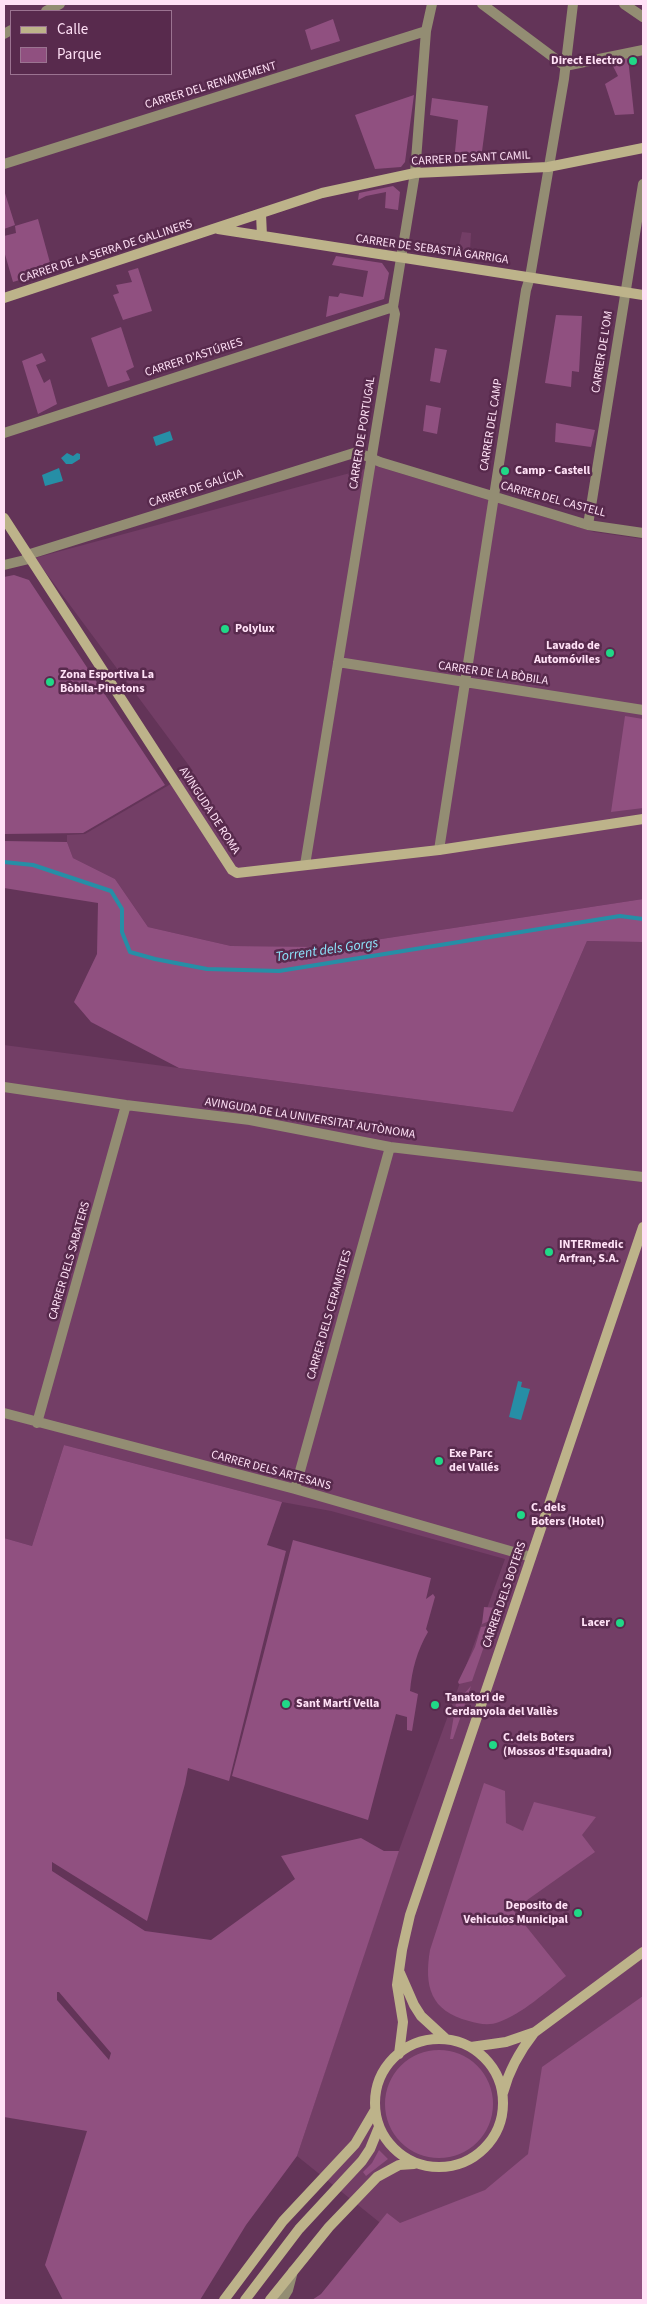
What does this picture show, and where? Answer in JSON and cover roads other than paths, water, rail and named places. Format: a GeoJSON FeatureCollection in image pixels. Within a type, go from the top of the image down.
{"type":"FeatureCollection","features":[{"type":"Feature","properties":{"kind":"street"},"geometry":{"type":"LineString","coordinates":[[48,10],[60,4]]}},
{"type":"Feature","properties":{"kind":"street","name":"CARRER DE PORTUGAL"},"geometry":{"type":"LineString","coordinates":[[305,865],[395,314],[393,307],[415,173],[426,31],[432,4]]}},
{"type":"Feature","properties":{"kind":"street"},"geometry":{"type":"LineString","coordinates":[[482,4],[565,66],[643,50]]}},
{"type":"Feature","properties":{"kind":"street","name":"CARRER DEL CAMP"},"geometry":{"type":"LineString","coordinates":[[439,850],[524,300],[530,277],[565,66],[573,4]]}},
{"type":"Feature","properties":{"kind":"street"},"geometry":{"type":"LineString","coordinates":[[624,4],[643,17]]}},
{"type":"Feature","properties":{"kind":"street","name":"CARRER DEL RENAIXEMENT"},"geometry":{"type":"LineString","coordinates":[[4,164],[426,31]]}},
{"type":"Feature","properties":{"kind":"street","name":"CARRER DE SANT CAMIL"},"geometry":{"type":"LineString","coordinates":[[217,229],[322,193],[415,173],[548,167],[643,148]]}},
{"type":"Feature","properties":{"kind":"street","name":"CARRER DE L'OM"},"geometry":{"type":"LineString","coordinates":[[588,525],[643,184]]}},
{"type":"Feature","properties":{"kind":"street"},"geometry":{"type":"LineString","coordinates":[[261,214],[262,236]]}},
{"type":"Feature","properties":{"kind":"street","name":"CARRER DE SEBASTIÀ GARRIGA"},"geometry":{"type":"LineString","coordinates":[[217,229],[643,295]]}},
{"type":"Feature","properties":{"kind":"street","name":"CARRER DE LA SERRA DE GALLINERS"},"geometry":{"type":"LineString","coordinates":[[4,298],[217,229]]}},
{"type":"Feature","properties":{"kind":"street","name":"CARRER D'ASTÚRIES"},"geometry":{"type":"LineString","coordinates":[[4,433],[393,307]]}},
{"type":"Feature","properties":{"kind":"street","name":"CARRER DE GALÍCIA"},"geometry":{"type":"LineString","coordinates":[[4,565],[357,452],[372,457]]}},
{"type":"Feature","properties":{"kind":"street","name":"CARRER DEL CASTELL"},"geometry":{"type":"LineString","coordinates":[[372,457],[380,462],[588,525],[643,533]]}},
{"type":"Feature","properties":{"kind":"street","name":"AVINGUDA DE ROMA"},"geometry":{"type":"LineString","coordinates":[[4,518],[232,870],[243,873],[439,850],[643,819]]}},
{"type":"Feature","properties":{"kind":"street","name":"CARRER DE LA BÒBILA"},"geometry":{"type":"LineString","coordinates":[[338,662],[643,710]]}},
{"type":"Feature","properties":{"kind":"street","name":"AVINGUDA DE LA UNIVERSITAT AUTÒNOMA"},"geometry":{"type":"LineString","coordinates":[[4,1087],[126,1105],[250,1120],[390,1147],[643,1176]]}},
{"type":"Feature","properties":{"kind":"street","name":"CARRER DELS SABATERS"},"geometry":{"type":"LineString","coordinates":[[37,1422],[126,1105]]}},
{"type":"Feature","properties":{"kind":"street","name":"CARRER DELS CERAMISTES"},"geometry":{"type":"LineString","coordinates":[[294,1490],[390,1147]]}},
{"type":"Feature","properties":{"kind":"street","name":"CARRER DELS BOTERS"},"geometry":{"type":"LineString","coordinates":[[399,2054],[403,2022],[398,1985],[402,1950],[410,1915],[643,1227]]}},
{"type":"Feature","properties":{"kind":"street","name":"CARRER DELS ARTESANS"},"geometry":{"type":"LineString","coordinates":[[4,1414],[294,1490],[531,1557]]}},
{"type":"Feature","properties":{"kind":"street"},"geometry":{"type":"LineString","coordinates":[[270,2300],[318,2239],[361,2193],[387,2170],[398,2165],[417,2164],[436,2168],[450,2167],[480,2153],[489,2144],[499,2126],[503,2114],[503,2094],[510,2069],[522,2047],[535,2032],[643,1952]]}},
{"type":"Feature","properties":{"kind":"street","name":"CARRER DELS BOTERS"},"geometry":{"type":"LineString","coordinates":[[400,1973],[421,2016],[446,2039]]}},
{"type":"Feature","properties":{"kind":"street"},"geometry":{"type":"LineString","coordinates":[[471,2047],[506,2042],[535,2032]]}},
{"type":"Feature","properties":{"kind":"street"},"geometry":{"type":"LineString","coordinates":[[417,2164],[394,2150],[379,2127],[375,2110],[376,2091],[381,2076],[399,2054],[418,2043],[446,2039],[471,2047],[492,2067],[499,2080],[503,2094]]}},
{"type":"Feature","properties":{"kind":"street"},"geometry":{"type":"LineString","coordinates":[[224,2300],[283,2221],[356,2144],[375,2110]]}},
{"type":"Feature","properties":{"kind":"street"},"geometry":{"type":"LineString","coordinates":[[245,2300],[299,2229],[362,2161],[370,2149],[379,2127]]}},
{"type":"Feature","properties":{"kind":"street"},"geometry":{"type":"LineString","coordinates":[[282,2300],[288,2290],[294,2268]]}},
{"type":"Feature","properties":{"kind":"water"},"geometry":{"type":"Polygon","coordinates":[[[170,431],[173,440],[156,446],[153,437],[170,431]]]}},
{"type":"Feature","properties":{"kind":"water"},"geometry":{"type":"Polygon","coordinates":[[[67,453],[73,456],[77,453],[80,454],[80,459],[72,464],[66,464],[61,458],[67,453]]]}},
{"type":"Feature","properties":{"kind":"water"},"geometry":{"type":"Polygon","coordinates":[[[59,468],[63,481],[45,486],[42,475],[59,468]]]}},
{"type":"Feature","properties":{"kind":"water"},"geometry":{"type":"Polygon","coordinates":[[[518,1381],[522,1382],[521,1387],[530,1389],[521,1420],[509,1417],[518,1381]]]}},
{"type":"Feature","properties":{"kind":"waterway","name":"Torrent dels Gorgs"},"geometry":{"type":"LineString","coordinates":[[4,862],[33,865],[111,891],[122,909],[122,932],[130,952],[207,969],[279,971],[620,916],[643,919]]}},
{"type":"Feature","properties":{"kind":"place","name":"Direct Electro"},"geometry":{"type":"Point","coordinates":[633,61]}},
{"type":"Feature","properties":{"kind":"place","name":"Camp - Castell"},"geometry":{"type":"Point","coordinates":[505,471]}},
{"type":"Feature","properties":{"kind":"place","name":"Polylux"},"geometry":{"type":"Point","coordinates":[225,629]}},
{"type":"Feature","properties":{"kind":"place","name":"Lavado de Automóviles"},"geometry":{"type":"Point","coordinates":[610,653]}},
{"type":"Feature","properties":{"kind":"place","name":"Zona Esportiva La Bòbila-Pinetons"},"geometry":{"type":"Point","coordinates":[50,682]}},
{"type":"Feature","properties":{"kind":"place","name":"INTERmedic Arfran, S.A."},"geometry":{"type":"Point","coordinates":[549,1252]}},
{"type":"Feature","properties":{"kind":"place","name":"Exe Parc del Vallés"},"geometry":{"type":"Point","coordinates":[439,1461]}},
{"type":"Feature","properties":{"kind":"place","name":"C. dels Boters (Hotel)"},"geometry":{"type":"Point","coordinates":[521,1515]}},
{"type":"Feature","properties":{"kind":"place","name":"Lacer"},"geometry":{"type":"Point","coordinates":[620,1623]}},
{"type":"Feature","properties":{"kind":"place","name":"Sant Martí Vella"},"geometry":{"type":"Point","coordinates":[286,1704]}},
{"type":"Feature","properties":{"kind":"place","name":"Tanatori de Cerdanyola del Vallès"},"geometry":{"type":"Point","coordinates":[435,1705]}},
{"type":"Feature","properties":{"kind":"place","name":"C. dels Boters (Mossos d'Esquadra)"},"geometry":{"type":"Point","coordinates":[493,1745]}},
{"type":"Feature","properties":{"kind":"place","name":"Deposito de Vehiculos Municipal"},"geometry":{"type":"Point","coordinates":[578,1913]}}]}
